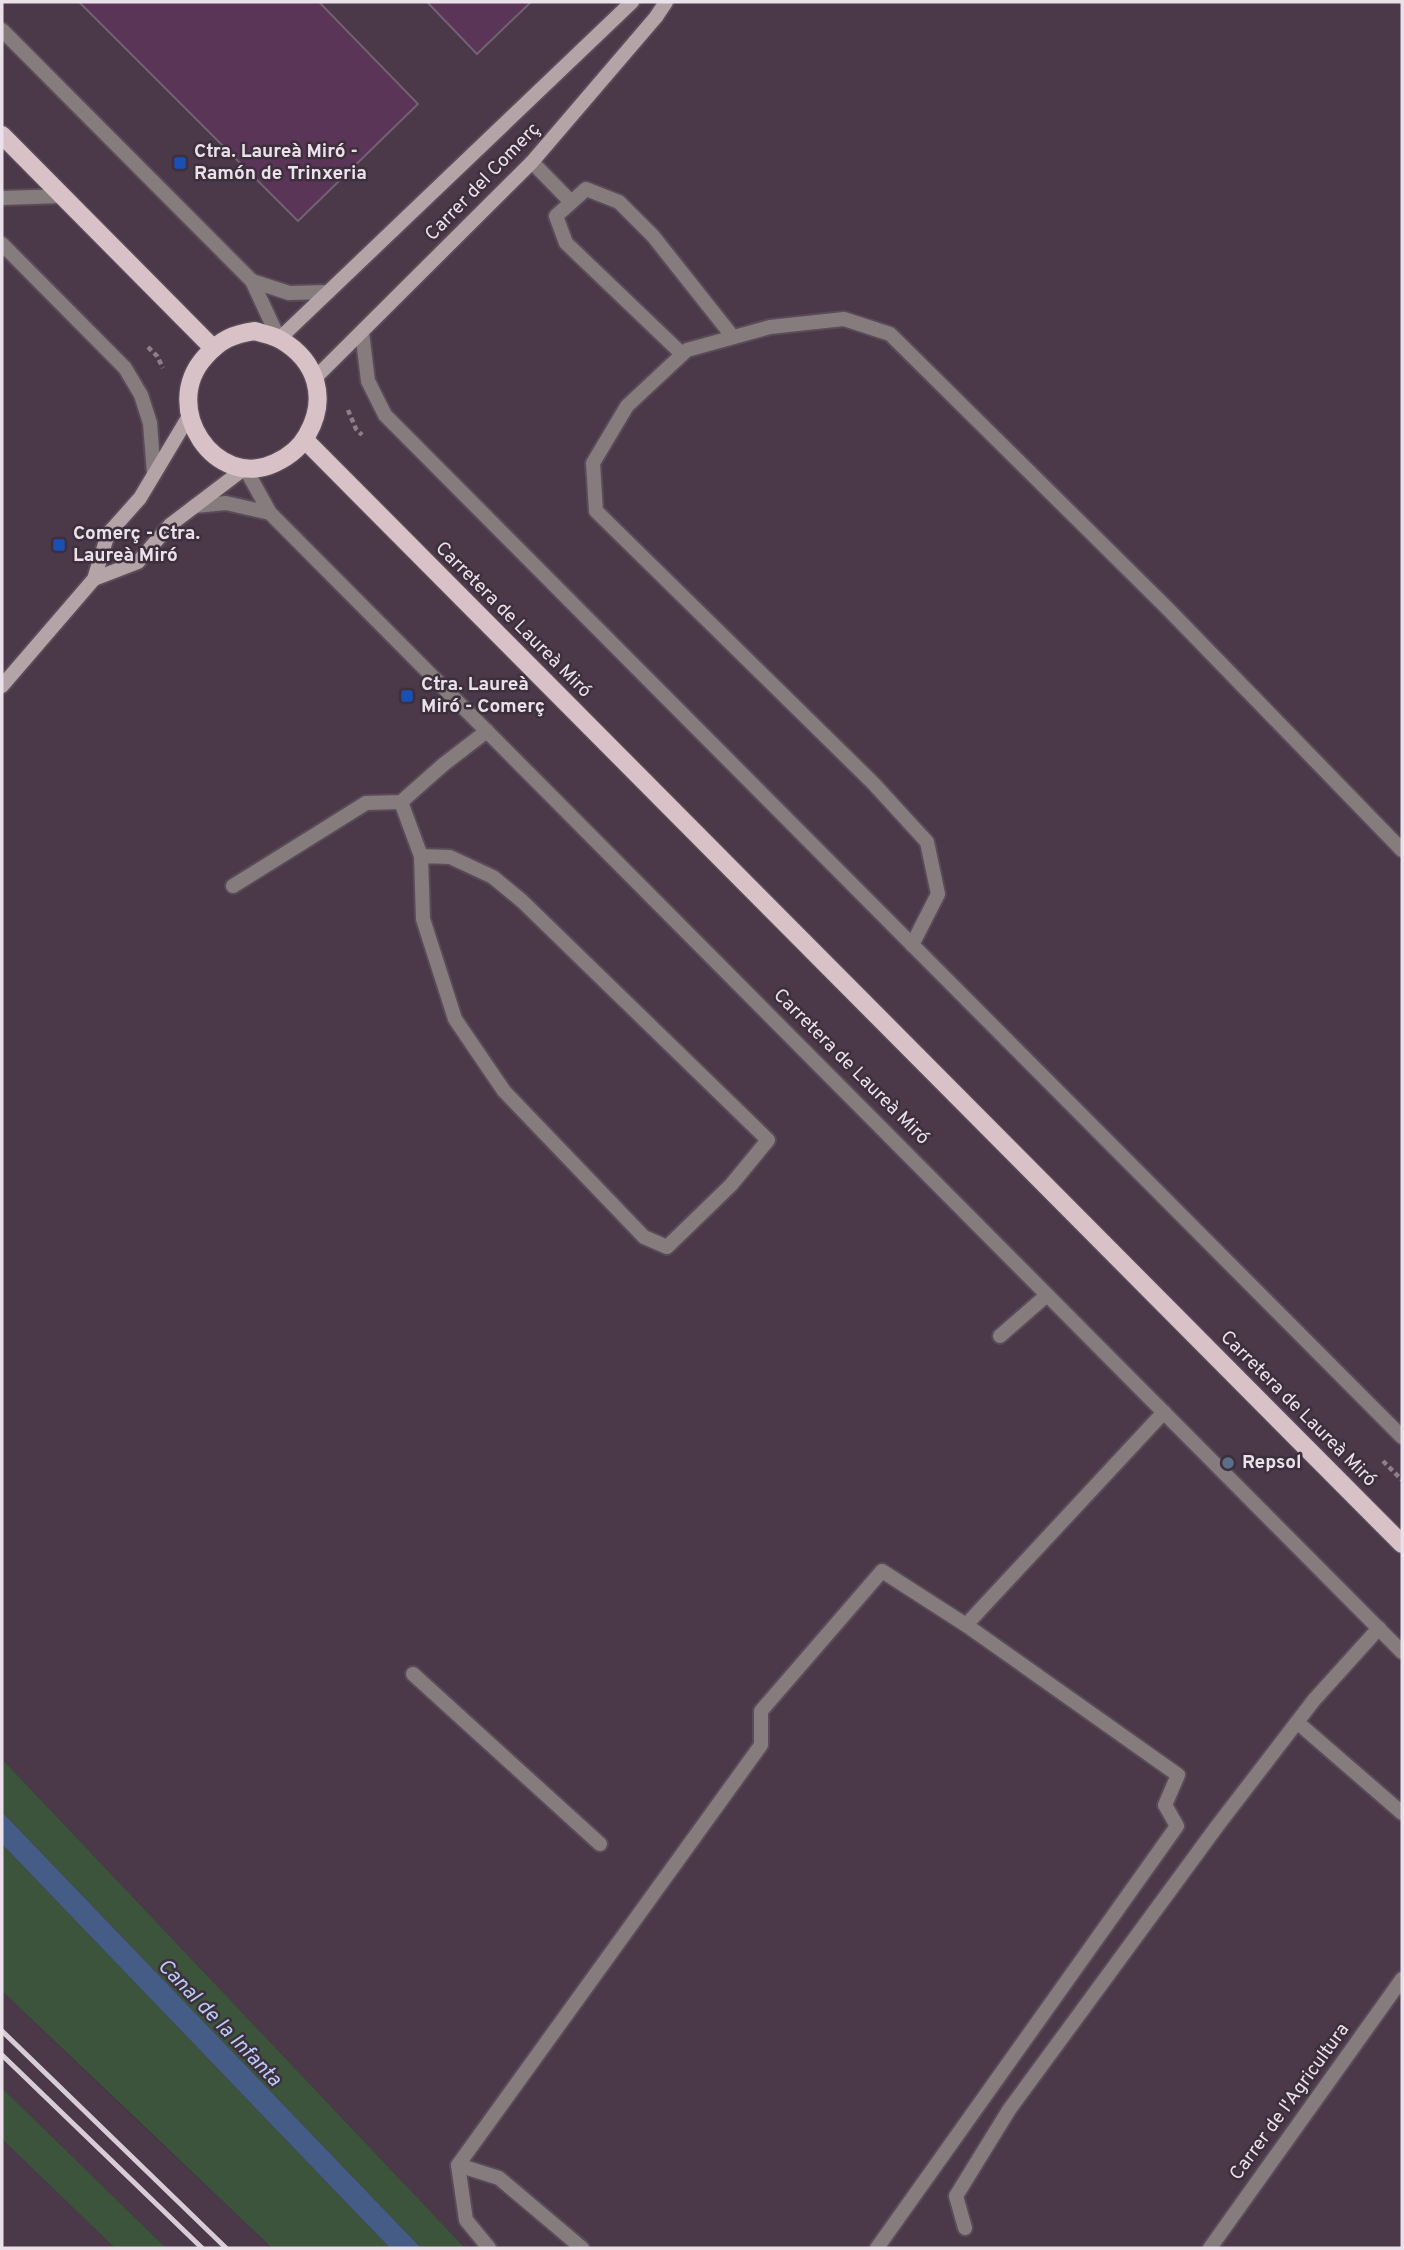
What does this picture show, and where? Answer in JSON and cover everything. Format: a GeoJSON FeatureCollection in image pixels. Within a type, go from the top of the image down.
{"type":"FeatureCollection","features":[{"type":"Feature","properties":{"kind":"main road"},"geometry":{"type":"LineString","coordinates":[[2,135],[213,348]]}},
{"type":"Feature","properties":{"kind":"main road"},"geometry":{"type":"LineString","coordinates":[[255,331],[279,339],[301,356],[314,379],[319,402],[316,421],[305,440],[287,457],[266,467],[245,468],[227,462],[207,448],[195,433],[189,416],[188,385],[195,367],[213,348],[235,334],[255,331]]}},
{"type":"Feature","properties":{"kind":"main road","name":"Carretera de Laureà Miró"},"geometry":{"type":"LineString","coordinates":[[305,440],[1402,1544]]}},
{"type":"Feature","properties":{"kind":"street","name":"Carrer del Comerç"},"geometry":{"type":"LineString","coordinates":[[279,339],[632,2]]}},
{"type":"Feature","properties":{"kind":"street","name":"Carrer del Comerç"},"geometry":{"type":"LineString","coordinates":[[314,379],[532,162],[666,2]]}},
{"type":"Feature","properties":{"kind":"street"},"geometry":{"type":"LineString","coordinates":[[2,30],[252,281],[279,339]]}},
{"type":"Feature","properties":{"kind":"street"},"geometry":{"type":"LineString","coordinates":[[532,162],[570,202]]}},
{"type":"Feature","properties":{"kind":"street"},"geometry":{"type":"LineString","coordinates":[[682,354],[566,243],[556,216],[586,189],[620,202],[653,236],[733,337]]}},
{"type":"Feature","properties":{"kind":"street"},"geometry":{"type":"LineString","coordinates":[[2,198],[62,196]]}},
{"type":"Feature","properties":{"kind":"street"},"geometry":{"type":"LineString","coordinates":[[2,244],[125,368],[141,395],[150,423],[154,474]]}},
{"type":"Feature","properties":{"kind":"street"},"geometry":{"type":"LineString","coordinates":[[252,281],[289,293],[328,292]]}},
{"type":"Feature","properties":{"kind":"street"},"geometry":{"type":"LineString","coordinates":[[912,945],[938,894],[928,842],[873,783],[596,512],[593,463],[627,406],[687,350],[770,327],[844,319],[890,334],[1167,608],[1402,850]]}},
{"type":"Feature","properties":{"kind":"street"},"geometry":{"type":"LineString","coordinates":[[362,332],[368,381],[385,415],[1402,1437]]}},
{"type":"Feature","properties":{"kind":"street"},"geometry":{"type":"LineString","coordinates":[[2,685],[94,579],[108,534],[140,498],[189,416]]}},
{"type":"Feature","properties":{"kind":"street"},"geometry":{"type":"LineString","coordinates":[[94,579],[138,562],[170,525],[245,468]]}},
{"type":"Feature","properties":{"kind":"street","name":"Carretera de Laureà Miró"},"geometry":{"type":"LineString","coordinates":[[245,468],[270,513],[1402,1651]]}},
{"type":"Feature","properties":{"kind":"street"},"geometry":{"type":"LineString","coordinates":[[195,506],[226,503],[270,513]]}},
{"type":"Feature","properties":{"kind":"street"},"geometry":{"type":"LineString","coordinates":[[233,886],[366,803],[401,802],[487,731]]}},
{"type":"Feature","properties":{"kind":"street"},"geometry":{"type":"LineString","coordinates":[[401,802],[421,856],[423,919],[455,1019],[504,1091],[644,1237],[667,1247],[731,1185],[768,1140],[503,885],[493,877],[450,857],[421,856]]}},
{"type":"Feature","properties":{"kind":"street"},"geometry":{"type":"LineString","coordinates":[[1000,1336],[1047,1295]]}},
{"type":"Feature","properties":{"kind":"street"},"geometry":{"type":"LineString","coordinates":[[966,1625],[1164,1412]]}},
{"type":"Feature","properties":{"kind":"street"},"geometry":{"type":"LineString","coordinates":[[489,2248],[466,2220],[458,2165],[761,1745],[761,1712],[882,1571],[966,1625],[1178,1775],[1165,1805],[1177,1826],[877,2248]]}},
{"type":"Feature","properties":{"kind":"street"},"geometry":{"type":"LineString","coordinates":[[965,2228],[956,2196],[1009,2110],[1297,1722],[1379,1628]]}},
{"type":"Feature","properties":{"kind":"street"},"geometry":{"type":"LineString","coordinates":[[413,1674],[600,1844]]}},
{"type":"Feature","properties":{"kind":"street"},"geometry":{"type":"LineString","coordinates":[[1297,1722],[1402,1813]]}},
{"type":"Feature","properties":{"kind":"street","name":"Carrer de l'Agricultura"},"geometry":{"type":"LineString","coordinates":[[1210,2248],[1402,1979]]}},
{"type":"Feature","properties":{"kind":"street"},"geometry":{"type":"LineString","coordinates":[[458,2165],[499,2178],[582,2248]]}},
{"type":"Feature","properties":{"kind":"shaded area"},"geometry":{"type":"Polygon","coordinates":[[[2,2],[1402,2],[1402,2248],[465,2248],[2,1759],[2,2]]]}},
{"type":"Feature","properties":{"kind":"shaded area"},"geometry":{"type":"Polygon","coordinates":[[[2,1991],[272,2248],[166,2248],[2,2088],[2,1991]]]}},
{"type":"Feature","properties":{"kind":"shaded area"},"geometry":{"type":"Polygon","coordinates":[[[2,2139],[115,2248],[2,2248],[2,2139]]]}},
{"type":"Feature","properties":{"kind":"green space"},"geometry":{"type":"Polygon","coordinates":[[[2,1759],[465,2248],[421,2248],[2,1812],[2,1759]]]}},
{"type":"Feature","properties":{"kind":"green space"},"geometry":{"type":"Polygon","coordinates":[[[2,1844],[390,2248],[272,2248],[2,1991],[2,1844]]]}},
{"type":"Feature","properties":{"kind":"green space"},"geometry":{"type":"Polygon","coordinates":[[[2,2088],[166,2248],[115,2248],[2,2139],[2,2088]]]}},
{"type":"Feature","properties":{"kind":"water"},"geometry":{"type":"Polygon","coordinates":[[[2,1812],[421,2248],[390,2248],[2,1844],[2,1812]]]}},
{"type":"Feature","properties":{"kind":"building"},"geometry":{"type":"Polygon","coordinates":[[[79,2],[319,2],[418,104],[298,221],[79,2]]]}},
{"type":"Feature","properties":{"kind":"building"},"geometry":{"type":"Polygon","coordinates":[[[427,2],[531,2],[477,54],[427,2]]]}},
{"type":"Feature","properties":{"kind":"railway"},"geometry":{"type":"LineString","coordinates":[[2,2031],[226,2248]]}},
{"type":"Feature","properties":{"kind":"railway"},"geometry":{"type":"LineString","coordinates":[[2,2055],[202,2248]]}},
{"type":"Feature","properties":{"kind":"place","name":"Ctra. Laureà Miró - Ramón de Trinxeria"},"geometry":{"type":"Point","coordinates":[180,163]}},
{"type":"Feature","properties":{"kind":"place","name":"Comerç - Ctra. Laureà Miró"},"geometry":{"type":"Point","coordinates":[59,545]}},
{"type":"Feature","properties":{"kind":"place","name":"Ctra. Laureà Miró - Comerç"},"geometry":{"type":"Point","coordinates":[407,696]}},
{"type":"Feature","properties":{"kind":"place","name":"Repsol"},"geometry":{"type":"Point","coordinates":[1228,1463]}},
{"type":"Feature","properties":{"kind":"water label","name":"Canal de la Infanta"},"geometry":{"type":"Point","coordinates":[219,2023]}}]}
